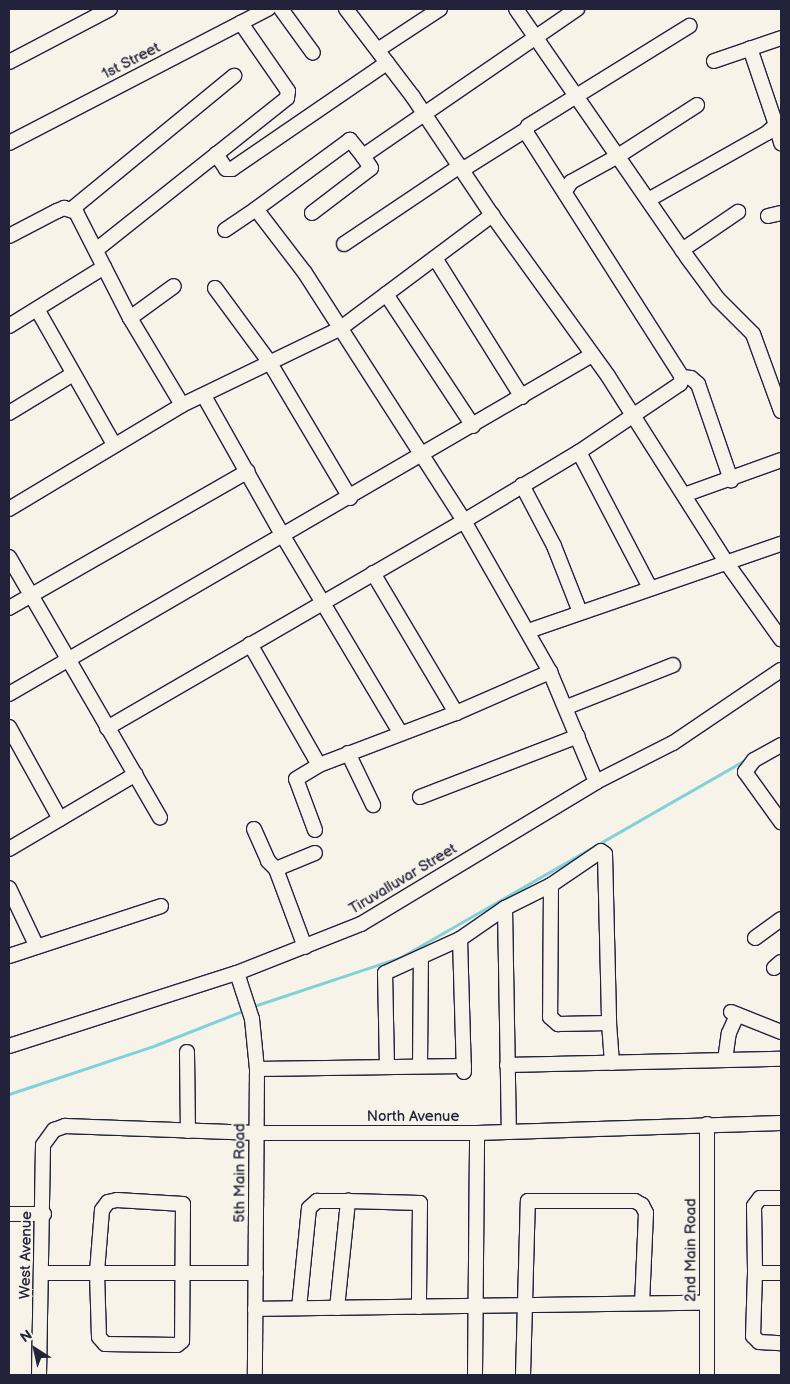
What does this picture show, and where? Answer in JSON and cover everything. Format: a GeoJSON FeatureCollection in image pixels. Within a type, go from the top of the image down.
{"type":"FeatureCollection","features":[{"type":"Feature","properties":{"kind":"street"},"geometry":{"type":"LineString","coordinates":[[9,62],[110,9]]}},
{"type":"Feature","properties":{"kind":"street","name":"1st Street"},"geometry":{"type":"LineString","coordinates":[[9,143],[268,9]]}},
{"type":"Feature","properties":{"kind":"street"},"geometry":{"type":"LineString","coordinates":[[281,9],[313,53]]}},
{"type":"Feature","properties":{"kind":"street"},"geometry":{"type":"LineString","coordinates":[[346,9],[379,49],[387,63],[425,114],[492,216],[635,415],[726,562],[781,639]]}},
{"type":"Feature","properties":{"kind":"street"},"geometry":{"type":"LineString","coordinates":[[379,49],[440,9]]}},
{"type":"Feature","properties":{"kind":"street"},"geometry":{"type":"LineString","coordinates":[[516,9],[682,250],[718,299],[753,334],[781,411]]}},
{"type":"Feature","properties":{"kind":"street"},"geometry":{"type":"LineString","coordinates":[[364,156],[535,35],[577,9]]}},
{"type":"Feature","properties":{"kind":"street"},"geometry":{"type":"LineString","coordinates":[[96,250],[288,95],[241,23]]}},
{"type":"Feature","properties":{"kind":"street"},"geometry":{"type":"LineString","coordinates":[[344,244],[461,168],[578,97],[689,26]]}},
{"type":"Feature","properties":{"kind":"street"},"geometry":{"type":"LineString","coordinates":[[714,61],[781,38]]}},
{"type":"Feature","properties":{"kind":"street"},"geometry":{"type":"LineString","coordinates":[[750,48],[781,143]]}},
{"type":"Feature","properties":{"kind":"street"},"geometry":{"type":"LineString","coordinates":[[216,154],[226,169],[232,169],[387,63]]}},
{"type":"Feature","properties":{"kind":"street"},"geometry":{"type":"LineString","coordinates":[[9,236],[57,211],[72,209],[234,76]]}},
{"type":"Feature","properties":{"kind":"street"},"geometry":{"type":"LineString","coordinates":[[565,191],[571,182],[618,156],[697,105]]}},
{"type":"Feature","properties":{"kind":"street"},"geometry":{"type":"LineString","coordinates":[[648,200],[767,134],[776,125]]}},
{"type":"Feature","properties":{"kind":"street"},"geometry":{"type":"LineString","coordinates":[[526,128],[526,135],[565,191],[567,200],[682,377]]}},
{"type":"Feature","properties":{"kind":"street"},"geometry":{"type":"LineString","coordinates":[[225,230],[350,140],[364,156],[371,168],[312,213]]}},
{"type":"Feature","properties":{"kind":"street"},"geometry":{"type":"LineString","coordinates":[[72,209],[96,250],[130,318],[182,405]]}},
{"type":"Feature","properties":{"kind":"street"},"geometry":{"type":"LineString","coordinates":[[256,209],[305,272],[464,521],[550,672],[567,707],[596,782]]}},
{"type":"Feature","properties":{"kind":"street"},"geometry":{"type":"LineString","coordinates":[[682,250],[738,212]]}},
{"type":"Feature","properties":{"kind":"street"},"geometry":{"type":"LineString","coordinates":[[9,509],[114,443],[182,405],[341,328],[492,216]]}},
{"type":"Feature","properties":{"kind":"street"},"geometry":{"type":"LineString","coordinates":[[435,258],[522,397]]}},
{"type":"Feature","properties":{"kind":"street"},"geometry":{"type":"LineString","coordinates":[[9,326],[104,267]]}},
{"type":"Feature","properties":{"kind":"street"},"geometry":{"type":"LineString","coordinates":[[130,318],[174,286]]}},
{"type":"Feature","properties":{"kind":"street"},"geometry":{"type":"LineString","coordinates":[[215,288],[270,363],[350,498]]}},
{"type":"Feature","properties":{"kind":"street"},"geometry":{"type":"LineString","coordinates":[[386,294],[473,426]]}},
{"type":"Feature","properties":{"kind":"street"},"geometry":{"type":"LineString","coordinates":[[37,310],[114,443]]}},
{"type":"Feature","properties":{"kind":"street"},"geometry":{"type":"LineString","coordinates":[[9,694],[423,456],[592,355]]}},
{"type":"Feature","properties":{"kind":"street"},"geometry":{"type":"LineString","coordinates":[[9,412],[73,374]]}},
{"type":"Feature","properties":{"kind":"street"},"geometry":{"type":"LineString","coordinates":[[107,728],[464,521],[579,452],[675,391],[682,377]]}},
{"type":"Feature","properties":{"kind":"street"},"geometry":{"type":"LineString","coordinates":[[682,377],[691,378],[698,384],[731,480]]}},
{"type":"Feature","properties":{"kind":"street"},"geometry":{"type":"LineString","coordinates":[[204,396],[283,536],[400,732]]}},
{"type":"Feature","properties":{"kind":"street"},"geometry":{"type":"LineString","coordinates":[[579,452],[650,588]]}},
{"type":"Feature","properties":{"kind":"street"},"geometry":{"type":"LineString","coordinates":[[684,495],[731,480],[781,460]]}},
{"type":"Feature","properties":{"kind":"street"},"geometry":{"type":"LineString","coordinates":[[9,608],[248,471]]}},
{"type":"Feature","properties":{"kind":"street"},"geometry":{"type":"LineString","coordinates":[[522,485],[554,546],[580,612]]}},
{"type":"Feature","properties":{"kind":"street"},"geometry":{"type":"LineString","coordinates":[[528,631],[781,544]]}},
{"type":"Feature","properties":{"kind":"street"},"geometry":{"type":"LineString","coordinates":[[9,557],[160,817]]}},
{"type":"Feature","properties":{"kind":"street"},"geometry":{"type":"LineString","coordinates":[[373,574],[456,713]]}},
{"type":"Feature","properties":{"kind":"street"},"geometry":{"type":"LineString","coordinates":[[250,644],[319,765]]}},
{"type":"Feature","properties":{"kind":"street"},"geometry":{"type":"LineString","coordinates":[[567,707],[673,665]]}},
{"type":"Feature","properties":{"kind":"street","name":"Tiruvalluvar Street"},"geometry":{"type":"LineString","coordinates":[[9,1046],[237,973],[360,924],[596,782],[673,743],[781,670]]}},
{"type":"Feature","properties":{"kind":"street"},"geometry":{"type":"LineString","coordinates":[[315,830],[296,779],[319,765],[400,732],[456,713],[550,672]]}},
{"type":"Feature","properties":{"kind":"street"},"geometry":{"type":"LineString","coordinates":[[9,726],[60,818]]}},
{"type":"Feature","properties":{"kind":"street"},"geometry":{"type":"LineString","coordinates":[[420,797],[578,736]]}},
{"type":"Feature","properties":{"kind":"street"},"geometry":{"type":"LineString","coordinates":[[781,745],[754,760],[745,772],[781,822]]}},
{"type":"Feature","properties":{"kind":"street"},"geometry":{"type":"LineString","coordinates":[[348,753],[373,806]]}},
{"type":"Feature","properties":{"kind":"street"},"geometry":{"type":"LineString","coordinates":[[9,849],[136,774]]}},
{"type":"Feature","properties":{"kind":"street"},"geometry":{"type":"LineString","coordinates":[[254,829],[268,861],[276,869],[305,946]]}},
{"type":"Feature","properties":{"kind":"street"},"geometry":{"type":"LineString","coordinates":[[387,1067],[385,973],[421,960],[460,939],[505,908],[551,885],[599,852],[605,854],[609,1023],[612,1063]]}},
{"type":"Feature","properties":{"kind":"street"},"geometry":{"type":"LineString","coordinates":[[276,869],[315,853]]}},
{"type":"Feature","properties":{"kind":"street"},"geometry":{"type":"LineString","coordinates":[[551,885],[550,1017],[558,1024],[609,1023]]}},
{"type":"Feature","properties":{"kind":"street"},"geometry":{"type":"LineString","coordinates":[[9,888],[37,946]]}},
{"type":"Feature","properties":{"kind":"street"},"geometry":{"type":"LineString","coordinates":[[9,956],[161,906]]}},
{"type":"Feature","properties":{"kind":"street"},"geometry":{"type":"LineString","coordinates":[[505,908],[509,1132]]}},
{"type":"Feature","properties":{"kind":"street"},"geometry":{"type":"LineString","coordinates":[[755,938],[781,919]]}},
{"type":"Feature","properties":{"kind":"street"},"geometry":{"type":"LineString","coordinates":[[257,1069],[420,1066],[464,1069],[460,939]]}},
{"type":"Feature","properties":{"kind":"street"},"geometry":{"type":"LineString","coordinates":[[420,1066],[421,960]]}},
{"type":"Feature","properties":{"kind":"street","name":"5th Main Road"},"geometry":{"type":"LineString","coordinates":[[237,973],[252,1018],[257,1069],[255,1375]]}},
{"type":"Feature","properties":{"kind":"street"},"geometry":{"type":"LineString","coordinates":[[725,1060],[734,1013],[781,1032]]}},
{"type":"Feature","properties":{"kind":"street"},"geometry":{"type":"LineString","coordinates":[[187,1052],[188,1131]]}},
{"type":"Feature","properties":{"kind":"street"},"geometry":{"type":"LineString","coordinates":[[507,1065],[781,1059]]}},
{"type":"Feature","properties":{"kind":"street","name":"North Avenue"},"geometry":{"type":"LineString","coordinates":[[47,1136],[65,1126],[257,1133],[477,1133],[781,1123]]}},
{"type":"Feature","properties":{"kind":"street","name":"2nd Main Road"},"geometry":{"type":"LineString","coordinates":[[707,1124],[707,1375]]}},
{"type":"Feature","properties":{"kind":"street"},"geometry":{"type":"LineString","coordinates":[[475,1375],[477,1133]]}},
{"type":"Feature","properties":{"kind":"street","name":"West Avenue"},"geometry":{"type":"LineString","coordinates":[[39,1375],[44,1214],[43,1145],[47,1136]]}},
{"type":"Feature","properties":{"kind":"street"},"geometry":{"type":"LineString","coordinates":[[781,1198],[760,1198],[756,1202],[753,1336],[759,1342],[781,1343]]}},
{"type":"Feature","properties":{"kind":"street"},"geometry":{"type":"LineString","coordinates":[[117,1200],[183,1204],[182,1274],[180,1343],[110,1345],[102,1342],[98,1333],[97,1272],[102,1210],[108,1202],[117,1200]]}},
{"type":"Feature","properties":{"kind":"street"},"geometry":{"type":"LineString","coordinates":[[523,1375],[526,1205],[531,1200],[635,1201],[642,1205],[646,1213],[642,1303]]}},
{"type":"Feature","properties":{"kind":"street"},"geometry":{"type":"LineString","coordinates":[[299,1308],[309,1208],[317,1201],[348,1201],[420,1203],[419,1308]]}},
{"type":"Feature","properties":{"kind":"street"},"geometry":{"type":"LineString","coordinates":[[337,1308],[348,1201]]}},
{"type":"Feature","properties":{"kind":"street"},"geometry":{"type":"LineString","coordinates":[[9,1214],[44,1214]]}},
{"type":"Feature","properties":{"kind":"street"},"geometry":{"type":"LineString","coordinates":[[42,1273],[256,1273]]}},
{"type":"Feature","properties":{"kind":"street"},"geometry":{"type":"LineString","coordinates":[[755,1273],[781,1273]]}},
{"type":"Feature","properties":{"kind":"street"},"geometry":{"type":"LineString","coordinates":[[255,1309],[708,1303]]}},
{"type":"Feature","properties":{"kind":"waterway"},"geometry":{"type":"LineString","coordinates":[[251,1007],[401,957],[748,758]]}},
{"type":"Feature","properties":{"kind":"waterway"},"geometry":{"type":"LineString","coordinates":[[9,1094],[156,1045],[245,1010]]}}]}
